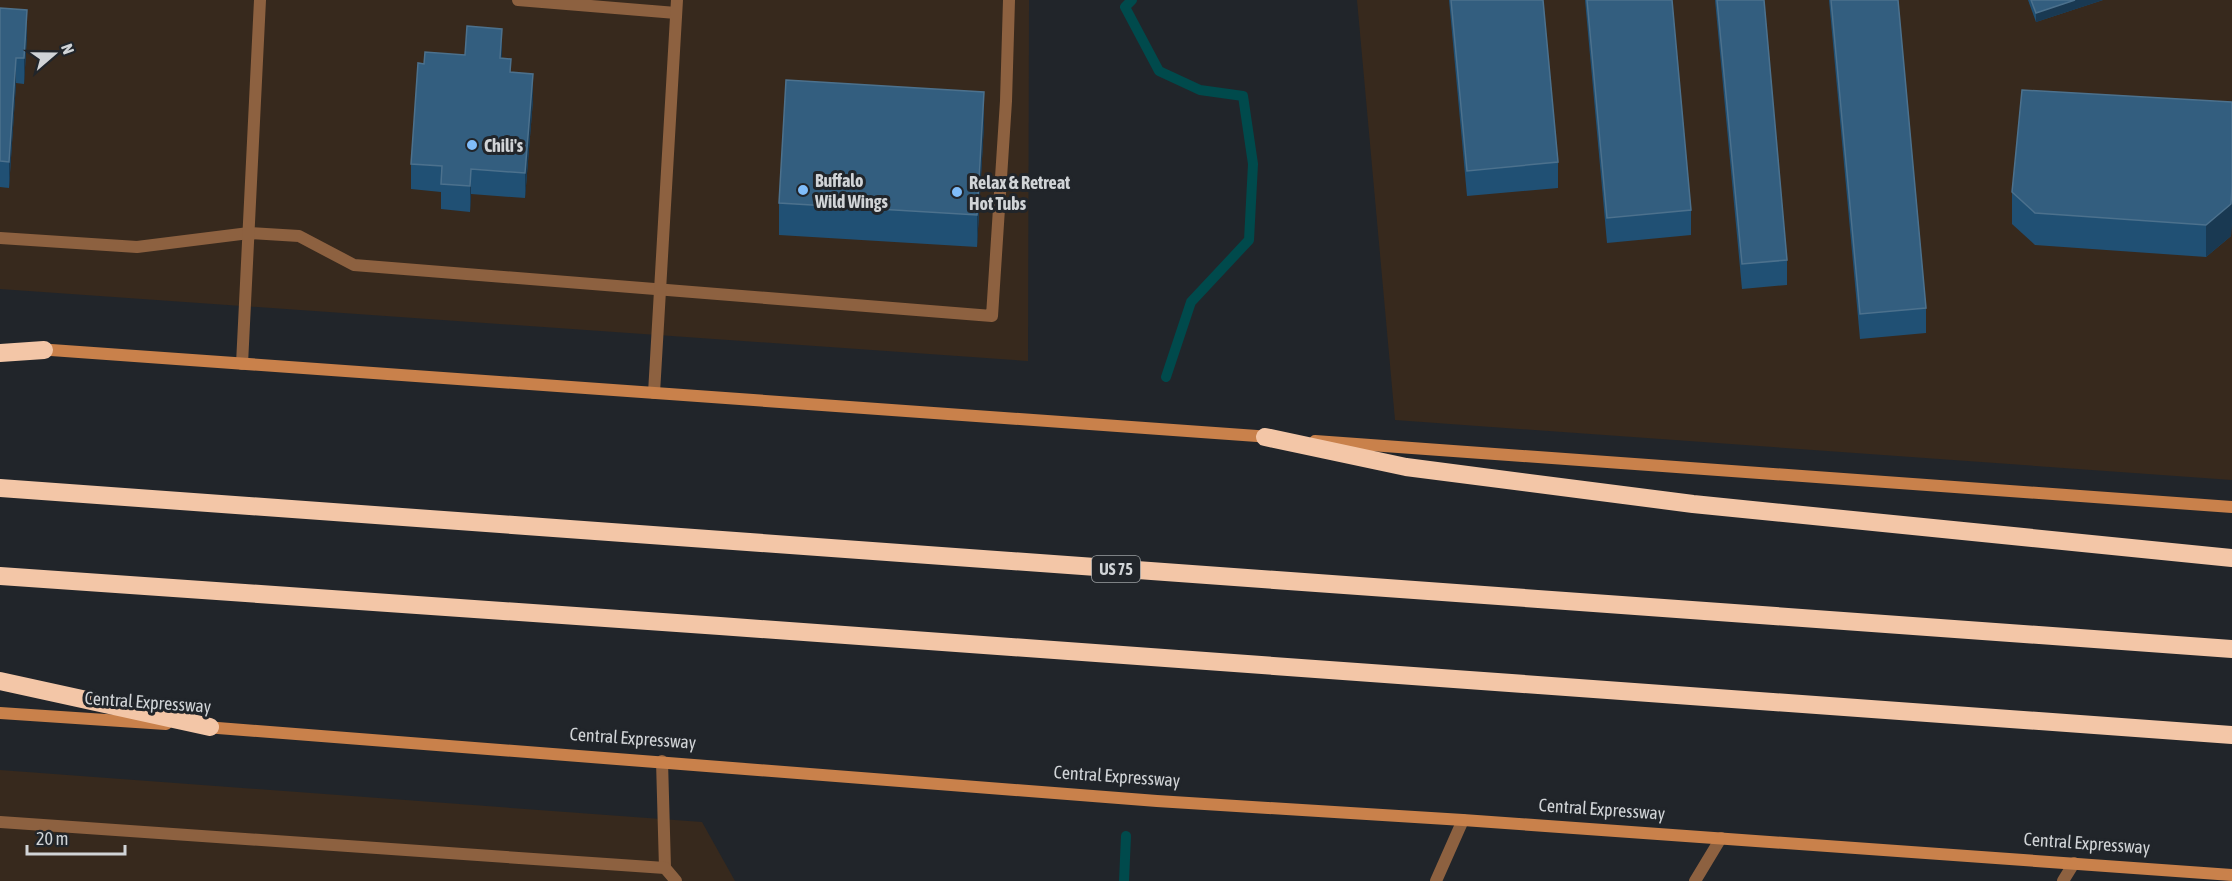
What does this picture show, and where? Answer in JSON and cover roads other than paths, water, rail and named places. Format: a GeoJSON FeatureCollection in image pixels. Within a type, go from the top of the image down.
{"type":"FeatureCollection","features":[{"type":"Feature","properties":{"kind":"highway"},"geometry":{"type":"LineString","coordinates":[[0,353],[44,350]]}},
{"type":"Feature","properties":{"kind":"highway"},"geometry":{"type":"LineString","coordinates":[[1265,437],[1406,467],[1693,504],[2232,558]]}},
{"type":"Feature","properties":{"kind":"highway","name":"US 75"},"geometry":{"type":"LineString","coordinates":[[0,488],[2232,649]]}},
{"type":"Feature","properties":{"kind":"highway"},"geometry":{"type":"LineString","coordinates":[[0,576],[2232,735]]}},
{"type":"Feature","properties":{"kind":"highway"},"geometry":{"type":"LineString","coordinates":[[0,681],[210,727]]}},
{"type":"Feature","properties":{"kind":"main road"},"geometry":{"type":"LineString","coordinates":[[0,347],[2232,507]]}},
{"type":"Feature","properties":{"kind":"main road","name":"Central Expressway"},"geometry":{"type":"LineString","coordinates":[[0,713],[662,761],[1157,801],[1463,820],[2232,875]]}},
{"type":"Feature","properties":{"kind":"street"},"geometry":{"type":"LineString","coordinates":[[242,364],[260,0]]}},
{"type":"Feature","properties":{"kind":"street"},"geometry":{"type":"LineString","coordinates":[[518,0],[677,6],[654,393]]}},
{"type":"Feature","properties":{"kind":"street"},"geometry":{"type":"LineString","coordinates":[[0,238],[137,247],[249,233],[299,236],[354,265],[992,316],[1006,101],[1009,0]]}},
{"type":"Feature","properties":{"kind":"street"},"geometry":{"type":"LineString","coordinates":[[662,761],[665,868],[676,881]]}},
{"type":"Feature","properties":{"kind":"street"},"geometry":{"type":"LineString","coordinates":[[1436,881],[1463,820]]}},
{"type":"Feature","properties":{"kind":"street"},"geometry":{"type":"LineString","coordinates":[[0,822],[665,868]]}},
{"type":"Feature","properties":{"kind":"street"},"geometry":{"type":"LineString","coordinates":[[1695,881],[1721,838]]}},
{"type":"Feature","properties":{"kind":"street"},"geometry":{"type":"LineString","coordinates":[[2062,881],[2074,863]]}},
{"type":"Feature","properties":{"kind":"waterway"},"geometry":{"type":"LineString","coordinates":[[1132,0],[1125,7],[1159,71],[1200,90],[1243,96],[1253,164],[1249,240],[1191,302],[1166,377]]}},
{"type":"Feature","properties":{"kind":"waterway"},"geometry":{"type":"LineString","coordinates":[[1124,881],[1126,836]]}},
{"type":"Feature","properties":{"kind":"place","name":"Chili's"},"geometry":{"type":"Point","coordinates":[472,145]}},
{"type":"Feature","properties":{"kind":"place","name":"Buffalo Wild Wings"},"geometry":{"type":"Point","coordinates":[803,190]}},
{"type":"Feature","properties":{"kind":"place","name":"Relax & Retreat Hot Tubs"},"geometry":{"type":"Point","coordinates":[957,192]}}]}
